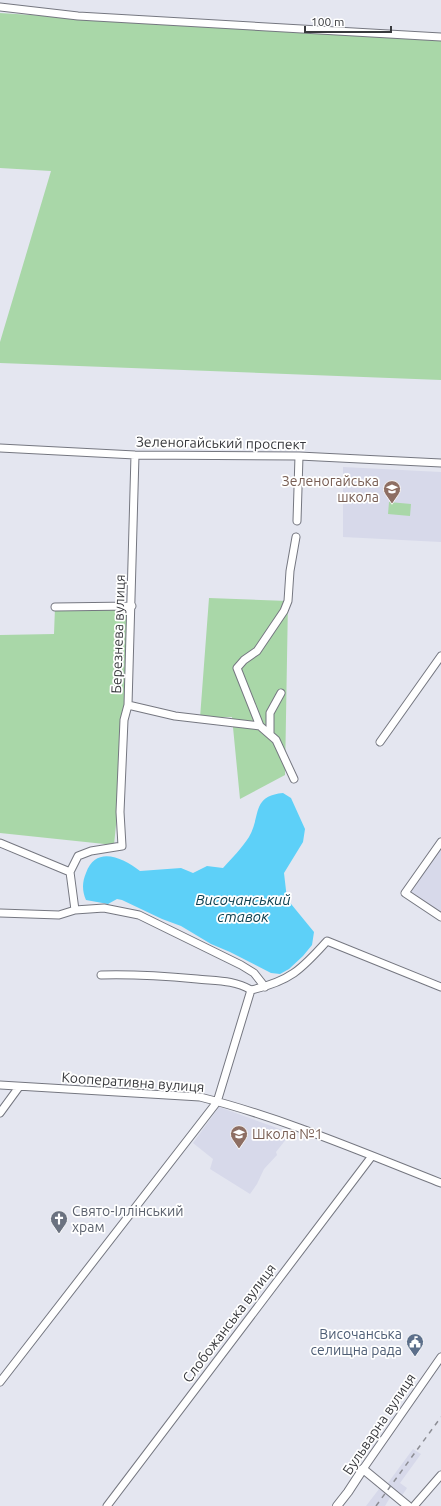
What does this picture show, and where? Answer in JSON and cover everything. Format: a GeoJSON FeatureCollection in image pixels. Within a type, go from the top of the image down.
{"type":"FeatureCollection","features":[{"type":"Feature","properties":{"kind":"street"},"geometry":{"type":"LineString","coordinates":[[5,0],[1,7],[78,16],[441,36]]}},
{"type":"Feature","properties":{"kind":"street","name":"Зеленогайський проспект"},"geometry":{"type":"LineString","coordinates":[[0,448],[136,455],[299,456],[441,463]]}},
{"type":"Feature","properties":{"kind":"street","name":"Березнева вулиця"},"geometry":{"type":"LineString","coordinates":[[136,455],[128,705],[175,716],[260,726]]}},
{"type":"Feature","properties":{"kind":"street"},"geometry":{"type":"LineString","coordinates":[[297,521],[299,456]]}},
{"type":"Feature","properties":{"kind":"street"},"geometry":{"type":"LineString","coordinates":[[294,779],[276,740],[260,726],[237,668],[244,660],[257,651],[284,611],[288,601],[290,572],[296,537]]}},
{"type":"Feature","properties":{"kind":"street"},"geometry":{"type":"LineString","coordinates":[[55,607],[132,606]]}},
{"type":"Feature","properties":{"kind":"street"},"geometry":{"type":"LineString","coordinates":[[380,742],[441,656]]}},
{"type":"Feature","properties":{"kind":"street"},"geometry":{"type":"LineString","coordinates":[[270,734],[270,713],[281,693]]}},
{"type":"Feature","properties":{"kind":"street"},"geometry":{"type":"LineString","coordinates":[[75,910],[70,872],[78,856],[91,851],[122,846],[120,812],[124,728],[128,705]]}},
{"type":"Feature","properties":{"kind":"street"},"geometry":{"type":"LineString","coordinates":[[441,842],[405,893],[441,917]]}},
{"type":"Feature","properties":{"kind":"street"},"geometry":{"type":"LineString","coordinates":[[0,843],[70,872]]}},
{"type":"Feature","properties":{"kind":"street"},"geometry":{"type":"LineString","coordinates":[[0,913],[59,915],[75,910],[104,908],[139,915],[241,965],[254,973],[266,987]]}},
{"type":"Feature","properties":{"kind":"street"},"geometry":{"type":"LineString","coordinates":[[101,975],[144,974],[226,980],[240,984],[251,990],[266,987],[286,979],[303,968],[327,941],[441,987]]}},
{"type":"Feature","properties":{"kind":"street"},"geometry":{"type":"LineString","coordinates":[[0,1382],[217,1102],[251,990]]}},
{"type":"Feature","properties":{"kind":"street","name":"Кооперативна вулиця"},"geometry":{"type":"LineString","coordinates":[[0,1085],[200,1097],[288,1123],[441,1183]]}},
{"type":"Feature","properties":{"kind":"street"},"geometry":{"type":"LineString","coordinates":[[0,1114],[19,1087]]}},
{"type":"Feature","properties":{"kind":"street","name":"Слобожанська вулиця"},"geometry":{"type":"LineString","coordinates":[[107,1506],[372,1156]]}},
{"type":"Feature","properties":{"kind":"street","name":"Бульварна вулиця"},"geometry":{"type":"LineString","coordinates":[[337,1506],[441,1357]]}},
{"type":"Feature","properties":{"kind":"street"},"geometry":{"type":"LineString","coordinates":[[363,1469],[408,1506]]}},
{"type":"Feature","properties":{"kind":"street"},"geometry":{"type":"LineString","coordinates":[[414,1506],[441,1475]]}},
{"type":"Feature","properties":{"kind":"shaded area","name":"Зеленогайська школа"},"geometry":{"type":"Polygon","coordinates":[[[343,467],[441,472],[441,542],[343,537],[343,467]]]}},
{"type":"Feature","properties":{"kind":"shaded area"},"geometry":{"type":"Polygon","coordinates":[[[441,846],[441,915],[409,892],[441,846]]]}},
{"type":"Feature","properties":{"kind":"shaded area","name":"Школа №1"},"geometry":{"type":"Polygon","coordinates":[[[219,1107],[291,1133],[276,1152],[277,1155],[264,1169],[257,1184],[250,1194],[210,1169],[213,1159],[193,1143],[219,1107]]]}},
{"type":"Feature","properties":{"kind":"shaded area"},"geometry":{"type":"Polygon","coordinates":[[[413,1449],[421,1454],[400,1483],[407,1488],[401,1497],[394,1491],[385,1506],[366,1506],[379,1489],[382,1491],[413,1449]]]}},
{"type":"Feature","properties":{"kind":"green space"},"geometry":{"type":"Polygon","coordinates":[[[0,13],[441,41],[441,380],[0,363],[0,342],[51,171],[0,168],[0,13]]]}},
{"type":"Feature","properties":{"kind":"green space"},"geometry":{"type":"Polygon","coordinates":[[[389,502],[411,504],[410,516],[388,514],[389,502]]]}},
{"type":"Feature","properties":{"kind":"green space"},"geometry":{"type":"Polygon","coordinates":[[[209,598],[288,601],[285,775],[240,799],[232,717],[200,718],[209,598]]]}},
{"type":"Feature","properties":{"kind":"green space"},"geometry":{"type":"Polygon","coordinates":[[[132,606],[128,705],[114,845],[0,833],[0,635],[54,634],[55,607],[132,606]]]}},
{"type":"Feature","properties":{"kind":"water","name":"Височанський ставок"},"geometry":{"type":"Polygon","coordinates":[[[283,793],[291,798],[305,829],[303,842],[284,873],[287,899],[314,932],[312,945],[289,969],[280,974],[271,973],[211,944],[181,926],[162,919],[122,900],[117,899],[108,904],[86,900],[83,886],[86,873],[90,864],[96,859],[103,857],[110,857],[126,862],[140,871],[181,868],[193,873],[207,866],[223,868],[249,837],[261,803],[266,798],[283,793]]]}},
{"type":"Feature","properties":{"kind":"railway"},"geometry":{"type":"LineString","coordinates":[[376,1506],[441,1417]]}},
{"type":"Feature","properties":{"kind":"place","name":"Зеленогайська школа"},"geometry":{"type":"Point","coordinates":[392,504]}},
{"type":"Feature","properties":{"kind":"place","name":"Школа №1"},"geometry":{"type":"Point","coordinates":[239,1149]}},
{"type":"Feature","properties":{"kind":"place","name":"Свято-Іллінський храм"},"geometry":{"type":"Point","coordinates":[59,1234]}},
{"type":"Feature","properties":{"kind":"place","name":"Височанська селищна рада"},"geometry":{"type":"Point","coordinates":[415,1357]}}]}
